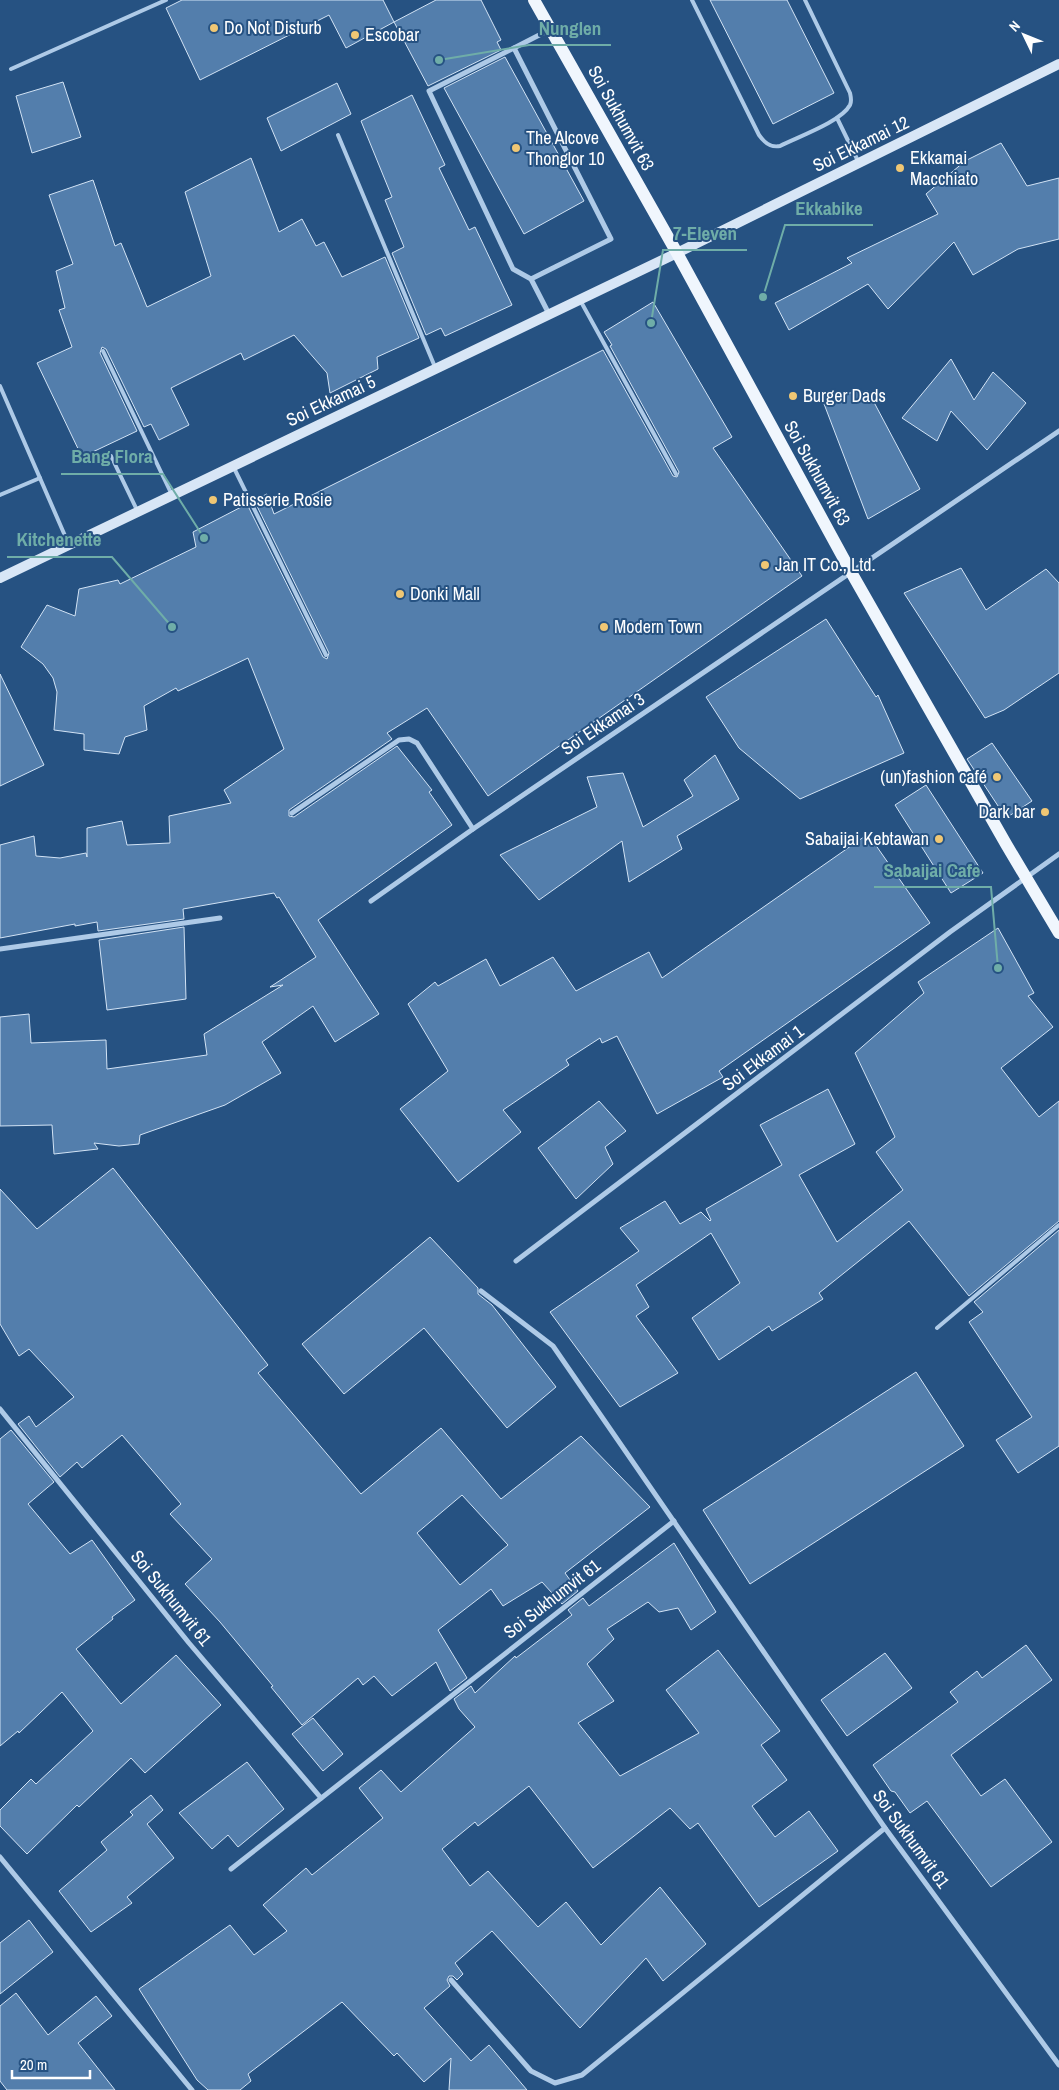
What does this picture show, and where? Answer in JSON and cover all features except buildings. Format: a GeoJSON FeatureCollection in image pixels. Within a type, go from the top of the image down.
{"type":"FeatureCollection","features":[{"type":"Feature","properties":{"kind":"main road","name":"Soi Sukhumvit 63"},"geometry":{"type":"LineString","coordinates":[[534,0],[677,253],[851,572],[1059,933]]}},
{"type":"Feature","properties":{"kind":"street"},"geometry":{"type":"LineString","coordinates":[[549,314],[531,279],[513,269],[429,91],[551,30]]}},
{"type":"Feature","properties":{"kind":"street"},"geometry":{"type":"LineString","coordinates":[[514,48],[611,239],[531,279]]}},
{"type":"Feature","properties":{"kind":"street","name":"Soi Ekkamai 12"},"geometry":{"type":"LineString","coordinates":[[677,253],[1059,64]]}},
{"type":"Feature","properties":{"kind":"street","name":"Soi Ekkamai 5"},"geometry":{"type":"LineString","coordinates":[[0,578],[677,253]]}},
{"type":"Feature","properties":{"kind":"street","name":"Soi Ekkamai 3"},"geometry":{"type":"LineString","coordinates":[[371,901],[473,829],[1059,431]]}},
{"type":"Feature","properties":{"kind":"street"},"geometry":{"type":"LineString","coordinates":[[292,813],[399,740],[409,739],[417,743],[473,829]]}},
{"type":"Feature","properties":{"kind":"street","name":"Soi Ekkamai 1"},"geometry":{"type":"LineString","coordinates":[[516,1262],[950,932],[1059,854]]}},
{"type":"Feature","properties":{"kind":"street"},"geometry":{"type":"LineString","coordinates":[[0,950],[220,918]]}},
{"type":"Feature","properties":{"kind":"street"},"geometry":{"type":"LineString","coordinates":[[481,1291],[553,1346],[674,1521]]}},
{"type":"Feature","properties":{"kind":"street","name":"Soi Sukhumvit 61"},"geometry":{"type":"LineString","coordinates":[[0,1409],[189,1643],[321,1798],[674,1521],[885,1828],[1059,2065]]}},
{"type":"Feature","properties":{"kind":"street"},"geometry":{"type":"LineString","coordinates":[[231,1870],[321,1798]]}},
{"type":"Feature","properties":{"kind":"street"},"geometry":{"type":"LineString","coordinates":[[451,1980],[531,2071],[555,2083],[582,2076],[885,1828]]}},
{"type":"Feature","properties":{"kind":"street"},"geometry":{"type":"LineString","coordinates":[[0,1857],[192,2090]]}},
{"type":"Feature","properties":{"kind":"lane"},"geometry":{"type":"LineString","coordinates":[[11,68],[166,0]]}},
{"type":"Feature","properties":{"kind":"lane"},"geometry":{"type":"LineString","coordinates":[[692,0],[759,135],[766,144],[773,146],[780,146],[836,118],[850,105],[850,93],[805,0]]}},
{"type":"Feature","properties":{"kind":"lane"},"geometry":{"type":"LineString","coordinates":[[836,118],[859,163]]}},
{"type":"Feature","properties":{"kind":"lane"},"geometry":{"type":"LineString","coordinates":[[338,134],[436,369]]}},
{"type":"Feature","properties":{"kind":"lane"},"geometry":{"type":"LineString","coordinates":[[580,300],[676,474]]}},
{"type":"Feature","properties":{"kind":"lane"},"geometry":{"type":"LineString","coordinates":[[103,351],[172,495]]}},
{"type":"Feature","properties":{"kind":"lane"},"geometry":{"type":"LineString","coordinates":[[0,386],[70,545]]}},
{"type":"Feature","properties":{"kind":"lane"},"geometry":{"type":"LineString","coordinates":[[111,456],[138,512]]}},
{"type":"Feature","properties":{"kind":"lane"},"geometry":{"type":"LineString","coordinates":[[233,466],[326,655]]}},
{"type":"Feature","properties":{"kind":"lane"},"geometry":{"type":"LineString","coordinates":[[0,496],[40,478]]}},
{"type":"Feature","properties":{"kind":"lane"},"geometry":{"type":"LineString","coordinates":[[938,1328],[1059,1225]]}},
{"type":"Feature","properties":{"kind":"place","name":"Do Not Disturb"},"geometry":{"type":"Point","coordinates":[214,28]}},
{"type":"Feature","properties":{"kind":"place","name":"Escobar"},"geometry":{"type":"Point","coordinates":[355,35]}},
{"type":"Feature","properties":{"kind":"place","name":"Nunglen"},"geometry":{"type":"Point","coordinates":[439,60]}},
{"type":"Feature","properties":{"kind":"place","name":"The Alcove Thonglor 10"},"geometry":{"type":"Point","coordinates":[516,148]}},
{"type":"Feature","properties":{"kind":"place","name":"Ekkamai Macchiato"},"geometry":{"type":"Point","coordinates":[900,168]}},
{"type":"Feature","properties":{"kind":"place","name":"Ekkabike"},"geometry":{"type":"Point","coordinates":[763,297]}},
{"type":"Feature","properties":{"kind":"place","name":"7-Eleven"},"geometry":{"type":"Point","coordinates":[651,323]}},
{"type":"Feature","properties":{"kind":"place","name":"Burger Dads"},"geometry":{"type":"Point","coordinates":[793,396]}},
{"type":"Feature","properties":{"kind":"place","name":"Patisserie Rosie"},"geometry":{"type":"Point","coordinates":[213,500]}},
{"type":"Feature","properties":{"kind":"place","name":"Bang Flora"},"geometry":{"type":"Point","coordinates":[204,538]}},
{"type":"Feature","properties":{"kind":"place","name":"Jan IT Co., Ltd."},"geometry":{"type":"Point","coordinates":[765,565]}},
{"type":"Feature","properties":{"kind":"place","name":"Donki Mall"},"geometry":{"type":"Point","coordinates":[400,594]}},
{"type":"Feature","properties":{"kind":"place","name":"Kitchenette"},"geometry":{"type":"Point","coordinates":[172,627]}},
{"type":"Feature","properties":{"kind":"place","name":"Modern Town"},"geometry":{"type":"Point","coordinates":[604,627]}},
{"type":"Feature","properties":{"kind":"place","name":"(un)fashion café"},"geometry":{"type":"Point","coordinates":[997,777]}},
{"type":"Feature","properties":{"kind":"place","name":"Dark bar"},"geometry":{"type":"Point","coordinates":[1045,812]}},
{"type":"Feature","properties":{"kind":"place","name":"Sabaijai Kebtawan"},"geometry":{"type":"Point","coordinates":[939,839]}},
{"type":"Feature","properties":{"kind":"place","name":"Sabaijai Cafe"},"geometry":{"type":"Point","coordinates":[998,968]}}]}
